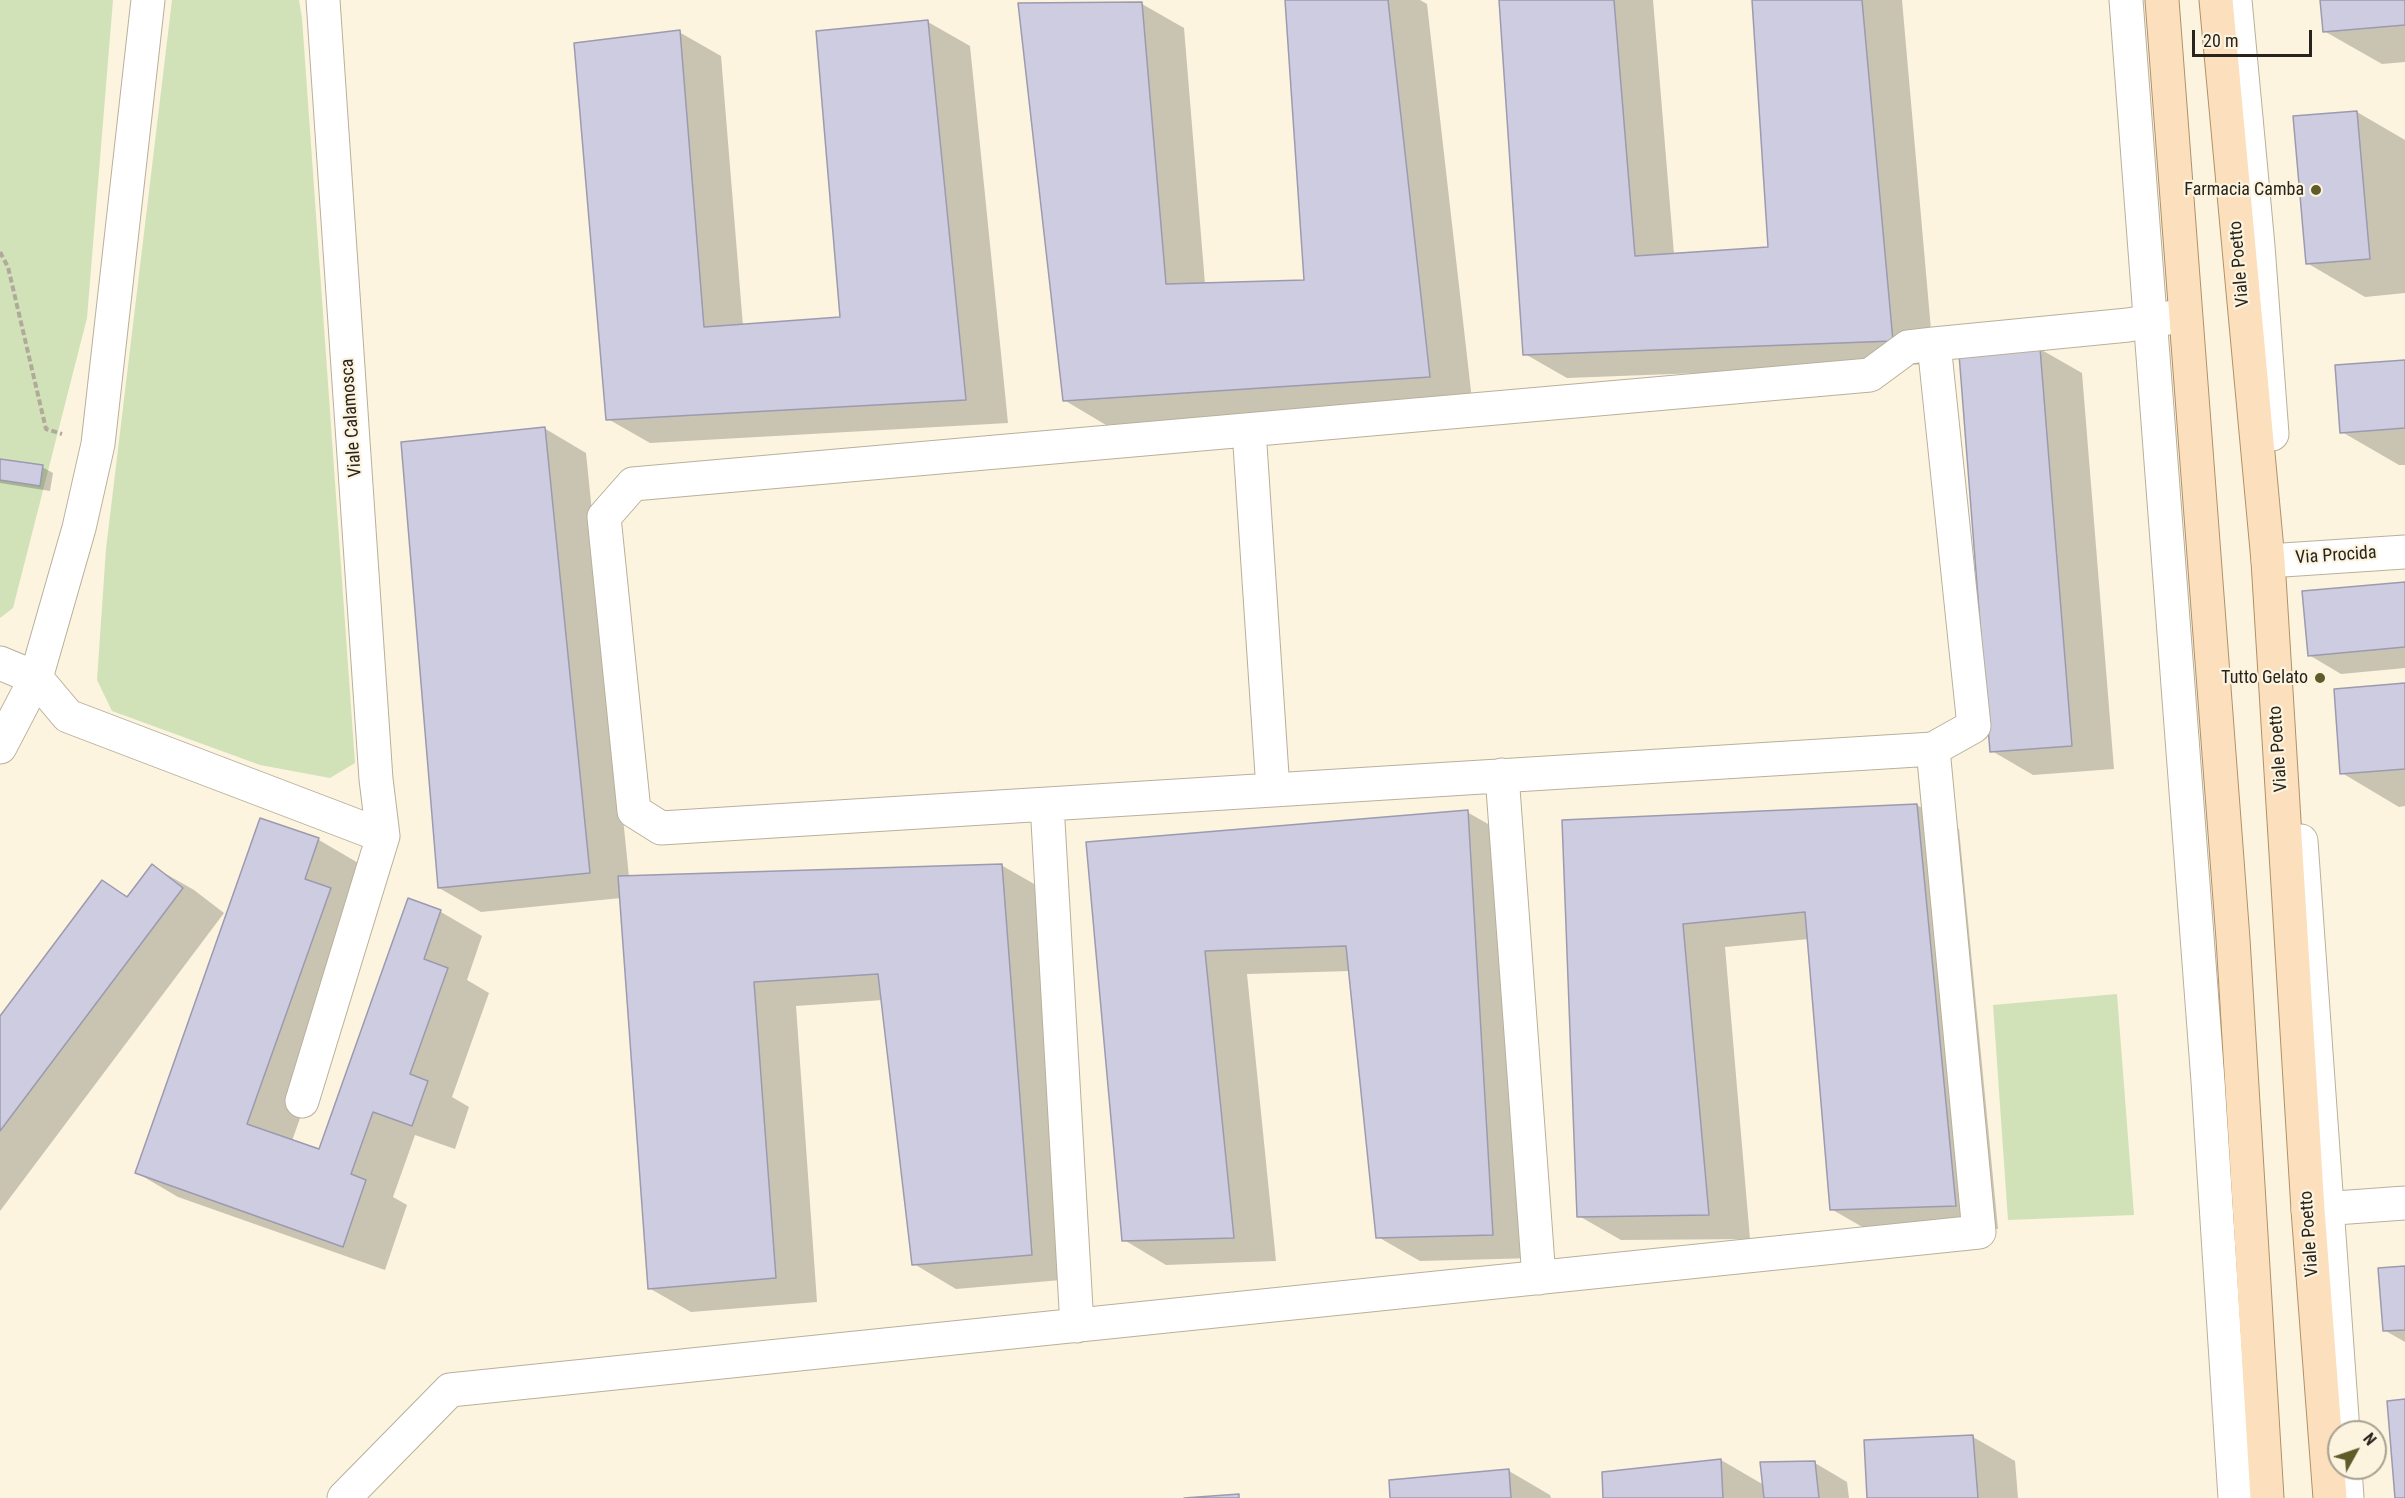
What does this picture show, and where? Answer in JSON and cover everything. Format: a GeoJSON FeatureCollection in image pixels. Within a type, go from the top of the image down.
{"type":"FeatureCollection","features":[{"type":"Feature","properties":{"kind":"main road"},"geometry":{"type":"LineString","coordinates":[[2162,0],[2233,939],[2267,1498]]}},
{"type":"Feature","properties":{"kind":"main road","name":"Viale Poetto"},"geometry":{"type":"LineString","coordinates":[[2216,0],[2274,561],[2318,1209],[2330,1498]]}},
{"type":"Feature","properties":{"kind":"street"},"geometry":{"type":"LineString","coordinates":[[0,747],[36,678],[79,528],[98,444],[148,0]]}},
{"type":"Feature","properties":{"kind":"street","name":"Viale Calamosca"},"geometry":{"type":"LineString","coordinates":[[323,0],[376,779],[383,836]]}},
{"type":"Feature","properties":{"kind":"street"},"geometry":{"type":"LineString","coordinates":[[2126,0],[2208,1081],[2235,1498]]}},
{"type":"Feature","properties":{"kind":"street","name":"Viale Poetto"},"geometry":{"type":"LineString","coordinates":[[2235,0],[2258,246],[2274,561]]}},
{"type":"Feature","properties":{"kind":"street"},"geometry":{"type":"LineString","coordinates":[[1934,344],[1974,726],[1933,749],[661,828],[634,811],[604,517],[633,484],[1870,375],[1908,346],[2151,321],[2185,315]]}},
{"type":"Feature","properties":{"kind":"street"},"geometry":{"type":"LineString","coordinates":[[1249,430],[1273,790]]}},
{"type":"Feature","properties":{"kind":"street","name":"Via Procida"},"geometry":{"type":"LineString","coordinates":[[2274,561],[2405,552]]}},
{"type":"Feature","properties":{"kind":"street"},"geometry":{"type":"LineString","coordinates":[[0,663],[36,678],[68,716],[383,836],[302,1101]]}},
{"type":"Feature","properties":{"kind":"street"},"geometry":{"type":"LineString","coordinates":[[344,1498],[450,1390],[1979,1232],[1933,749]]}},
{"type":"Feature","properties":{"kind":"street"},"geometry":{"type":"LineString","coordinates":[[1502,775],[1539,1278]]}},
{"type":"Feature","properties":{"kind":"street"},"geometry":{"type":"LineString","coordinates":[[1047,804],[1077,1326]]}},
{"type":"Feature","properties":{"kind":"street"},"geometry":{"type":"LineString","coordinates":[[2318,1209],[2405,1203]]}},
{"type":"Feature","properties":{"kind":"street","name":"Viale Poetto"},"geometry":{"type":"LineString","coordinates":[[2318,1209],[2342,1420]]}},
{"type":"Feature","properties":{"kind":"street"},"geometry":{"type":"LineString","coordinates":[[2346,1480],[2347,1498]]}},
{"type":"Feature","properties":{"kind":"path"},"geometry":{"type":"LineString","coordinates":[[0,252],[8,267],[46,429],[98,444]]}},
{"type":"Feature","properties":{"kind":"green space"},"geometry":{"type":"Polygon","coordinates":[[[0,0],[113,0],[87,318],[13,608],[0,618],[0,0]]]}},
{"type":"Feature","properties":{"kind":"green space"},"geometry":{"type":"Polygon","coordinates":[[[172,0],[299,0],[355,763],[330,778],[260,765],[112,711],[97,680],[106,549],[172,0]]]}},
{"type":"Feature","properties":{"kind":"green space"},"geometry":{"type":"Polygon","coordinates":[[[2117,994],[2134,1215],[2008,1220],[1993,1005],[2117,994]]]}},
{"type":"Feature","properties":{"kind":"building"},"geometry":{"type":"Polygon","coordinates":[[[1285,0],[1388,0],[1430,377],[1063,401],[1018,3],[1142,2],[1166,284],[1304,280],[1285,0]]]}},
{"type":"Feature","properties":{"kind":"building"},"geometry":{"type":"Polygon","coordinates":[[[1499,0],[1614,0],[1635,256],[1768,247],[1752,0],[1862,0],[1893,341],[1523,355],[1499,0]]]}},
{"type":"Feature","properties":{"kind":"building"},"geometry":{"type":"Polygon","coordinates":[[[2320,0],[2405,0],[2405,25],[2323,32],[2320,0]]]}},
{"type":"Feature","properties":{"kind":"building"},"geometry":{"type":"Polygon","coordinates":[[[928,20],[966,400],[606,420],[574,43],[680,30],[704,327],[840,317],[816,31],[928,20]]]}},
{"type":"Feature","properties":{"kind":"building"},"geometry":{"type":"Polygon","coordinates":[[[2357,111],[2370,259],[2306,264],[2293,116],[2357,111]]]}},
{"type":"Feature","properties":{"kind":"building"},"geometry":{"type":"Polygon","coordinates":[[[2040,348],[2072,746],[1990,752],[1959,354],[2040,348]]]}},
{"type":"Feature","properties":{"kind":"building"},"geometry":{"type":"Polygon","coordinates":[[[2405,360],[2405,428],[2340,433],[2335,365],[2405,360]]]}},
{"type":"Feature","properties":{"kind":"building"},"geometry":{"type":"Polygon","coordinates":[[[545,427],[590,873],[438,888],[401,442],[545,427]]]}},
{"type":"Feature","properties":{"kind":"building"},"geometry":{"type":"Polygon","coordinates":[[[0,459],[43,465],[40,486],[0,480],[0,459]]]}},
{"type":"Feature","properties":{"kind":"building"},"geometry":{"type":"Polygon","coordinates":[[[2405,582],[2405,647],[2308,656],[2302,591],[2405,582]]]}},
{"type":"Feature","properties":{"kind":"building"},"geometry":{"type":"Polygon","coordinates":[[[2405,683],[2405,769],[2340,774],[2334,689],[2405,683]]]}},
{"type":"Feature","properties":{"kind":"building"},"geometry":{"type":"Polygon","coordinates":[[[1917,804],[1956,1206],[1830,1210],[1805,912],[1683,924],[1709,1215],[1577,1217],[1562,820],[1917,804]]]}},
{"type":"Feature","properties":{"kind":"building"},"geometry":{"type":"Polygon","coordinates":[[[1468,810],[1493,1235],[1376,1238],[1346,946],[1205,951],[1234,1238],[1122,1241],[1086,842],[1468,810]]]}},
{"type":"Feature","properties":{"kind":"building"},"geometry":{"type":"Polygon","coordinates":[[[260,818],[319,838],[305,879],[331,888],[247,1124],[319,1149],[408,898],[441,910],[424,959],[448,968],[410,1074],[428,1081],[412,1126],[373,1112],[351,1174],[366,1180],[343,1247],[135,1173],[260,818]]]}},
{"type":"Feature","properties":{"kind":"building"},"geometry":{"type":"Polygon","coordinates":[[[152,864],[183,888],[0,1131],[0,1016],[102,880],[127,897],[152,864]]]}},
{"type":"Feature","properties":{"kind":"building"},"geometry":{"type":"Polygon","coordinates":[[[1002,864],[1032,1255],[912,1265],[878,974],[754,982],[776,1278],[648,1289],[618,876],[1002,864]]]}},
{"type":"Feature","properties":{"kind":"building"},"geometry":{"type":"Polygon","coordinates":[[[2405,1266],[2405,1330],[2383,1331],[2378,1268],[2405,1266]]]}},
{"type":"Feature","properties":{"kind":"building"},"geometry":{"type":"Polygon","coordinates":[[[2405,1399],[2405,1498],[2395,1498],[2387,1401],[2405,1399]]]}},
{"type":"Feature","properties":{"kind":"building"},"geometry":{"type":"Polygon","coordinates":[[[1973,1435],[1978,1498],[1867,1498],[1864,1440],[1973,1435]]]}},
{"type":"Feature","properties":{"kind":"building"},"geometry":{"type":"Polygon","coordinates":[[[1721,1459],[1723,1498],[1603,1498],[1602,1472],[1721,1459]]]}},
{"type":"Feature","properties":{"kind":"building"},"geometry":{"type":"Polygon","coordinates":[[[1815,1461],[1819,1498],[1764,1498],[1760,1462],[1815,1461]]]}},
{"type":"Feature","properties":{"kind":"building"},"geometry":{"type":"Polygon","coordinates":[[[1509,1469],[1511,1498],[1390,1498],[1389,1480],[1509,1469]]]}},
{"type":"Feature","properties":{"kind":"building"},"geometry":{"type":"Polygon","coordinates":[[[1239,1494],[1239,1498],[1184,1498],[1239,1494]]]}},
{"type":"Feature","properties":{"kind":"place","name":"Farmacia Camba"},"geometry":{"type":"Point","coordinates":[2316,190]}},
{"type":"Feature","properties":{"kind":"place","name":"Tutto Gelato"},"geometry":{"type":"Point","coordinates":[2320,678]}}]}
